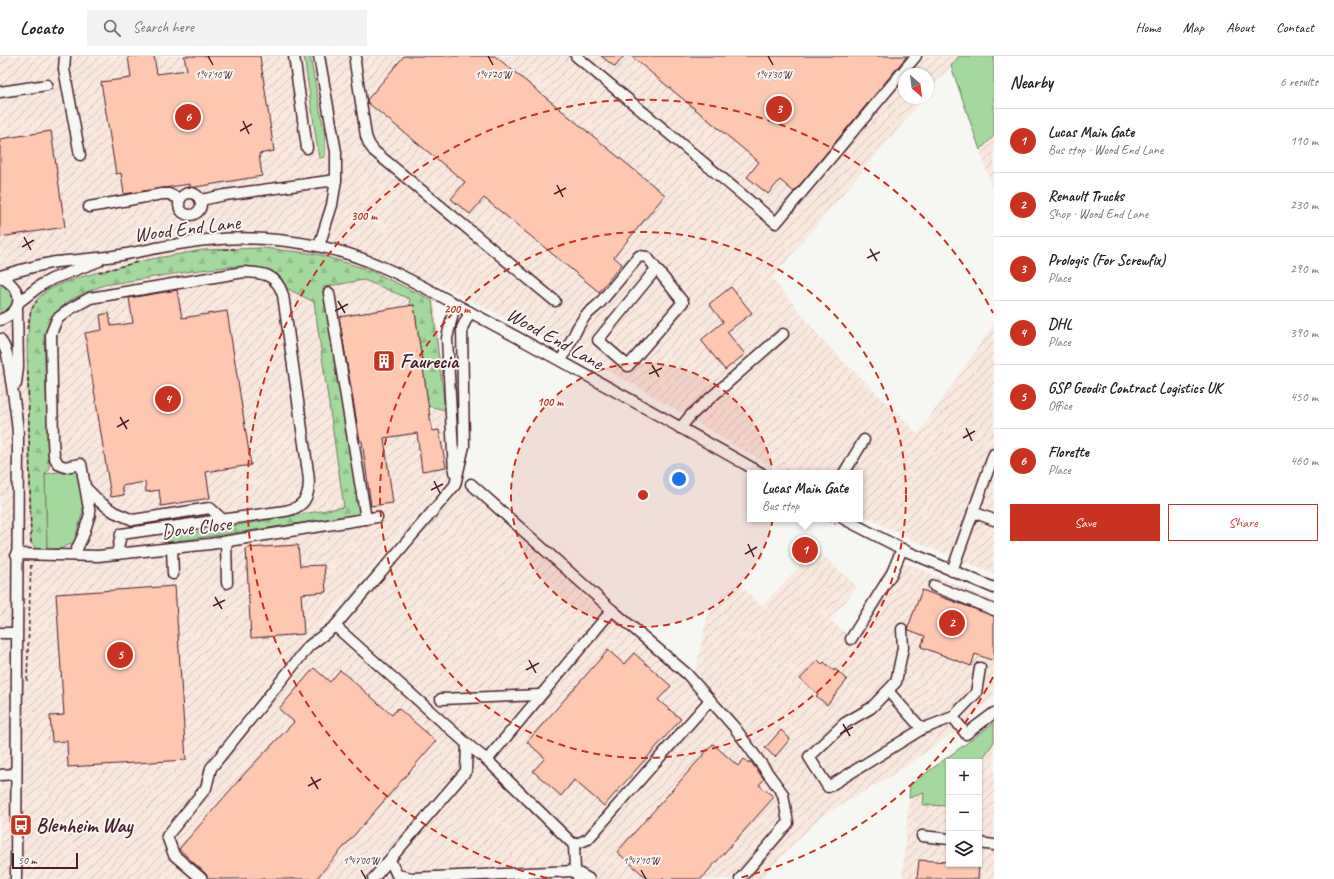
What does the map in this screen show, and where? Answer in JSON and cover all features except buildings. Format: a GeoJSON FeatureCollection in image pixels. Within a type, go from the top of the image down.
{"type":"FeatureCollection","features":[{"type":"Feature","properties":{"kind":"street"},"geometry":{"type":"LineString","coordinates":[[65,56],[64,69],[80,154]]}},
{"type":"Feature","properties":{"kind":"street"},"geometry":{"type":"LineString","coordinates":[[294,56],[307,148]]}},
{"type":"Feature","properties":{"kind":"street"},"geometry":{"type":"LineString","coordinates":[[319,56],[336,152],[336,180],[332,205],[319,246]]}},
{"type":"Feature","properties":{"kind":"street"},"geometry":{"type":"LineString","coordinates":[[356,56],[355,62],[366,136],[374,151],[554,301]]}},
{"type":"Feature","properties":{"kind":"street"},"geometry":{"type":"LineString","coordinates":[[576,56],[776,223],[916,56]]}},
{"type":"Feature","properties":{"kind":"street"},"geometry":{"type":"LineString","coordinates":[[0,92],[47,85]]}},
{"type":"Feature","properties":{"kind":"street"},"geometry":{"type":"LineString","coordinates":[[201,200],[225,195],[336,180]]}},
{"type":"Feature","properties":{"kind":"street"},"geometry":{"type":"LineString","coordinates":[[89,207],[162,194],[169,194],[180,199]]}},
{"type":"Feature","properties":{"kind":"street"},"geometry":{"type":"LineString","coordinates":[[186,194],[196,194],[201,200],[201,207],[194,215],[190,215],[181,210],[179,202],[180,199],[186,194]]}},
{"type":"Feature","properties":{"kind":"street","name":"Wood End Lane"},"geometry":{"type":"LineString","coordinates":[[0,276],[54,263],[112,256],[170,245],[223,239],[258,239],[319,246],[348,254],[400,274],[454,308],[470,312],[756,470]]}},
{"type":"Feature","properties":{"kind":"street","name":"Wood End Lane"},"geometry":{"type":"LineString","coordinates":[[0,320],[12,313],[18,305],[41,285],[52,279],[112,256]]}},
{"type":"Feature","properties":{"kind":"street"},"geometry":{"type":"LineString","coordinates":[[561,361],[585,316],[599,304],[639,256],[647,257],[683,302],[628,366],[598,340],[656,269]]}},
{"type":"Feature","properties":{"kind":"street"},"geometry":{"type":"LineString","coordinates":[[0,268],[33,262],[54,263]]}},
{"type":"Feature","properties":{"kind":"street"},"geometry":{"type":"LineString","coordinates":[[74,555],[83,536],[90,514],[81,464],[66,467],[58,464],[54,456],[51,334],[57,319],[70,309],[90,298],[244,272],[267,275],[280,286],[283,295],[310,485],[308,496],[298,507],[285,511],[121,534],[118,554]]}},
{"type":"Feature","properties":{"kind":"street"},"geometry":{"type":"LineString","coordinates":[[0,276],[12,283],[18,296],[18,367],[14,394]]}},
{"type":"Feature","properties":{"kind":"street"},"geometry":{"type":"LineString","coordinates":[[330,293],[366,519]]}},
{"type":"Feature","properties":{"kind":"street"},"geometry":{"type":"LineString","coordinates":[[454,308],[447,338],[455,485]]}},
{"type":"Feature","properties":{"kind":"street"},"geometry":{"type":"LineString","coordinates":[[202,879],[174,855],[167,836],[206,788],[211,768],[309,646],[335,626],[455,485],[464,446],[464,374],[462,328],[470,312]]}},
{"type":"Feature","properties":{"kind":"street"},"geometry":{"type":"LineString","coordinates":[[680,428],[691,415],[783,334]]}},
{"type":"Feature","properties":{"kind":"street"},"geometry":{"type":"LineString","coordinates":[[0,339],[5,346],[8,356],[18,435],[16,554],[16,879]]}},
{"type":"Feature","properties":{"kind":"street"},"geometry":{"type":"LineString","coordinates":[[0,353],[10,373]]}},
{"type":"Feature","properties":{"kind":"street"},"geometry":{"type":"LineString","coordinates":[[448,375],[464,374]]}},
{"type":"Feature","properties":{"kind":"street"},"geometry":{"type":"LineString","coordinates":[[846,470],[864,440]]}},
{"type":"Feature","properties":{"kind":"street"},"geometry":{"type":"LineString","coordinates":[[952,571],[973,512],[990,480],[994,454]]}},
{"type":"Feature","properties":{"kind":"street"},"geometry":{"type":"LineString","coordinates":[[471,484],[612,610],[687,674],[735,728],[783,794],[788,823],[740,879]]}},
{"type":"Feature","properties":{"kind":"street"},"geometry":{"type":"LineString","coordinates":[[86,488],[100,502],[114,512],[133,520],[210,508],[222,520]]}},
{"type":"Feature","properties":{"kind":"street"},"geometry":{"type":"LineString","coordinates":[[973,512],[994,520]]}},
{"type":"Feature","properties":{"kind":"street","name":"Dove Close"},"geometry":{"type":"LineString","coordinates":[[16,554],[98,556],[226,542],[377,518]]}},
{"type":"Feature","properties":{"kind":"street"},"geometry":{"type":"LineString","coordinates":[[850,522],[902,549],[994,588]]}},
{"type":"Feature","properties":{"kind":"street"},"geometry":{"type":"LineString","coordinates":[[226,542],[227,583]]}},
{"type":"Feature","properties":{"kind":"street"},"geometry":{"type":"LineString","coordinates":[[172,548],[173,574]]}},
{"type":"Feature","properties":{"kind":"street"},"geometry":{"type":"LineString","coordinates":[[851,639],[892,573],[902,549]]}},
{"type":"Feature","properties":{"kind":"street"},"geometry":{"type":"LineString","coordinates":[[934,586],[994,610]]}},
{"type":"Feature","properties":{"kind":"street"},"geometry":{"type":"LineString","coordinates":[[487,760],[612,610]]}},
{"type":"Feature","properties":{"kind":"street"},"geometry":{"type":"LineString","coordinates":[[335,626],[467,744],[487,760],[574,845],[577,875]]}},
{"type":"Feature","properties":{"kind":"street"},"geometry":{"type":"LineString","coordinates":[[902,629],[903,648],[896,682],[871,708],[845,723],[810,757],[828,787],[922,729],[953,717],[976,693],[980,668]]}},
{"type":"Feature","properties":{"kind":"street"},"geometry":{"type":"LineString","coordinates":[[0,633],[16,633]]}},
{"type":"Feature","properties":{"kind":"street"},"geometry":{"type":"LineString","coordinates":[[888,691],[922,729]]}},
{"type":"Feature","properties":{"kind":"street"},"geometry":{"type":"LineString","coordinates":[[441,699],[540,695]]}},
{"type":"Feature","properties":{"kind":"street"},"geometry":{"type":"LineString","coordinates":[[574,845],[588,839],[710,700]]}},
{"type":"Feature","properties":{"kind":"street"},"geometry":{"type":"LineString","coordinates":[[953,717],[966,734],[994,713]]}},
{"type":"Feature","properties":{"kind":"street"},"geometry":{"type":"LineString","coordinates":[[373,879],[466,771],[467,744]]}},
{"type":"Feature","properties":{"kind":"street"},"geometry":{"type":"LineString","coordinates":[[0,775],[16,774]]}},
{"type":"Feature","properties":{"kind":"street"},"geometry":{"type":"LineString","coordinates":[[922,836],[946,839]]}},
{"type":"Feature","properties":{"kind":"street"},"geometry":{"type":"LineString","coordinates":[[982,843],[994,845]]}},
{"type":"Feature","properties":{"kind":"street"},"geometry":{"type":"LineString","coordinates":[[390,860],[396,877],[577,875],[590,879]]}},
{"type":"Feature","properties":{"kind":"path"},"geometry":{"type":"LineString","coordinates":[[218,249],[240,248]]}},
{"type":"Feature","properties":{"kind":"path"},"geometry":{"type":"LineString","coordinates":[[92,274],[138,262]]}},
{"type":"Feature","properties":{"kind":"path"},"geometry":{"type":"LineString","coordinates":[[27,331],[31,310],[38,298]]}},
{"type":"Feature","properties":{"kind":"path"},"geometry":{"type":"LineString","coordinates":[[27,687],[31,554],[28,365]]}},
{"type":"Feature","properties":{"kind":"shaded area"},"geometry":{"type":"Polygon","coordinates":[[[0,56],[959,56],[934,86],[934,68],[898,68],[898,104],[919,104],[772,278],[823,341],[918,434],[994,324],[994,574],[903,536],[863,515],[863,470],[779,470],[744,451],[633,384],[433,281],[452,475],[695,674],[707,617],[738,583],[762,606],[816,549],[857,587],[830,620],[848,635],[893,557],[994,601],[994,697],[956,731],[899,771],[819,818],[760,879],[0,879],[0,56]],[[429,501],[201,762],[367,576],[429,501]]]}},
{"type":"Feature","properties":{"kind":"shaded area"},"geometry":{"type":"Polygon","coordinates":[[[994,136],[994,194],[980,150],[994,136]]]}},
{"type":"Feature","properties":{"kind":"shaded area"},"geometry":{"type":"Polygon","coordinates":[[[994,723],[994,879],[902,879],[910,785],[994,723]]]}},
{"type":"Feature","properties":{"kind":"green space"},"geometry":{"type":"Polygon","coordinates":[[[304,56],[310,56],[325,136],[325,157],[319,158],[304,56]]]}},
{"type":"Feature","properties":{"kind":"green space"},"geometry":{"type":"Polygon","coordinates":[[[959,56],[994,56],[994,136],[980,150],[951,66],[959,56]]]}},
{"type":"Feature","properties":{"kind":"green space"},"geometry":{"type":"Polygon","coordinates":[[[263,248],[317,254],[369,270],[432,300],[445,410],[428,406],[414,305],[409,305],[410,299],[364,280],[323,287],[362,515],[169,542],[161,538],[344,507],[314,302],[288,289],[277,274],[263,268],[235,266],[192,271],[104,285],[84,293],[64,304],[44,335],[49,470],[45,474],[47,550],[37,549],[31,543],[27,342],[31,310],[38,298],[49,289],[77,278],[146,260],[203,250],[263,248]]]}},
{"type":"Feature","properties":{"kind":"green space"},"geometry":{"type":"Polygon","coordinates":[[[0,282],[10,290],[13,300],[6,310],[0,313],[0,282]]]}},
{"type":"Feature","properties":{"kind":"green space"},"geometry":{"type":"Polygon","coordinates":[[[78,469],[84,508],[74,542],[63,548],[47,550],[45,474],[78,469]]]}},
{"type":"Feature","properties":{"kind":"green space"},"geometry":{"type":"Polygon","coordinates":[[[994,723],[994,742],[982,761],[982,759],[946,759],[946,806],[923,805],[924,793],[909,798],[910,785],[994,723]]]}},
{"type":"Feature","properties":{"kind":"place","name":"Prologis (For Screwfix)"},"geometry":{"type":"Point","coordinates":[779,109]}},
{"type":"Feature","properties":{"kind":"place","name":"Florette"},"geometry":{"type":"Point","coordinates":[188,117]}},
{"type":"Feature","properties":{"kind":"place","name":"Faurecia"},"geometry":{"type":"Point","coordinates":[384,361]}},
{"type":"Feature","properties":{"kind":"place","name":"DHL"},"geometry":{"type":"Point","coordinates":[168,399]}},
{"type":"Feature","properties":{"kind":"place","name":"Lucas Main Gate"},"geometry":{"type":"Point","coordinates":[805,550]}},
{"type":"Feature","properties":{"kind":"place","name":"Renault Trucks"},"geometry":{"type":"Point","coordinates":[952,623]}},
{"type":"Feature","properties":{"kind":"place","name":"GSP Geodis Contract Logistics UK"},"geometry":{"type":"Point","coordinates":[120,655]}},
{"type":"Feature","properties":{"kind":"place","name":"Blenheim Way"},"geometry":{"type":"Point","coordinates":[21,825]}}]}
